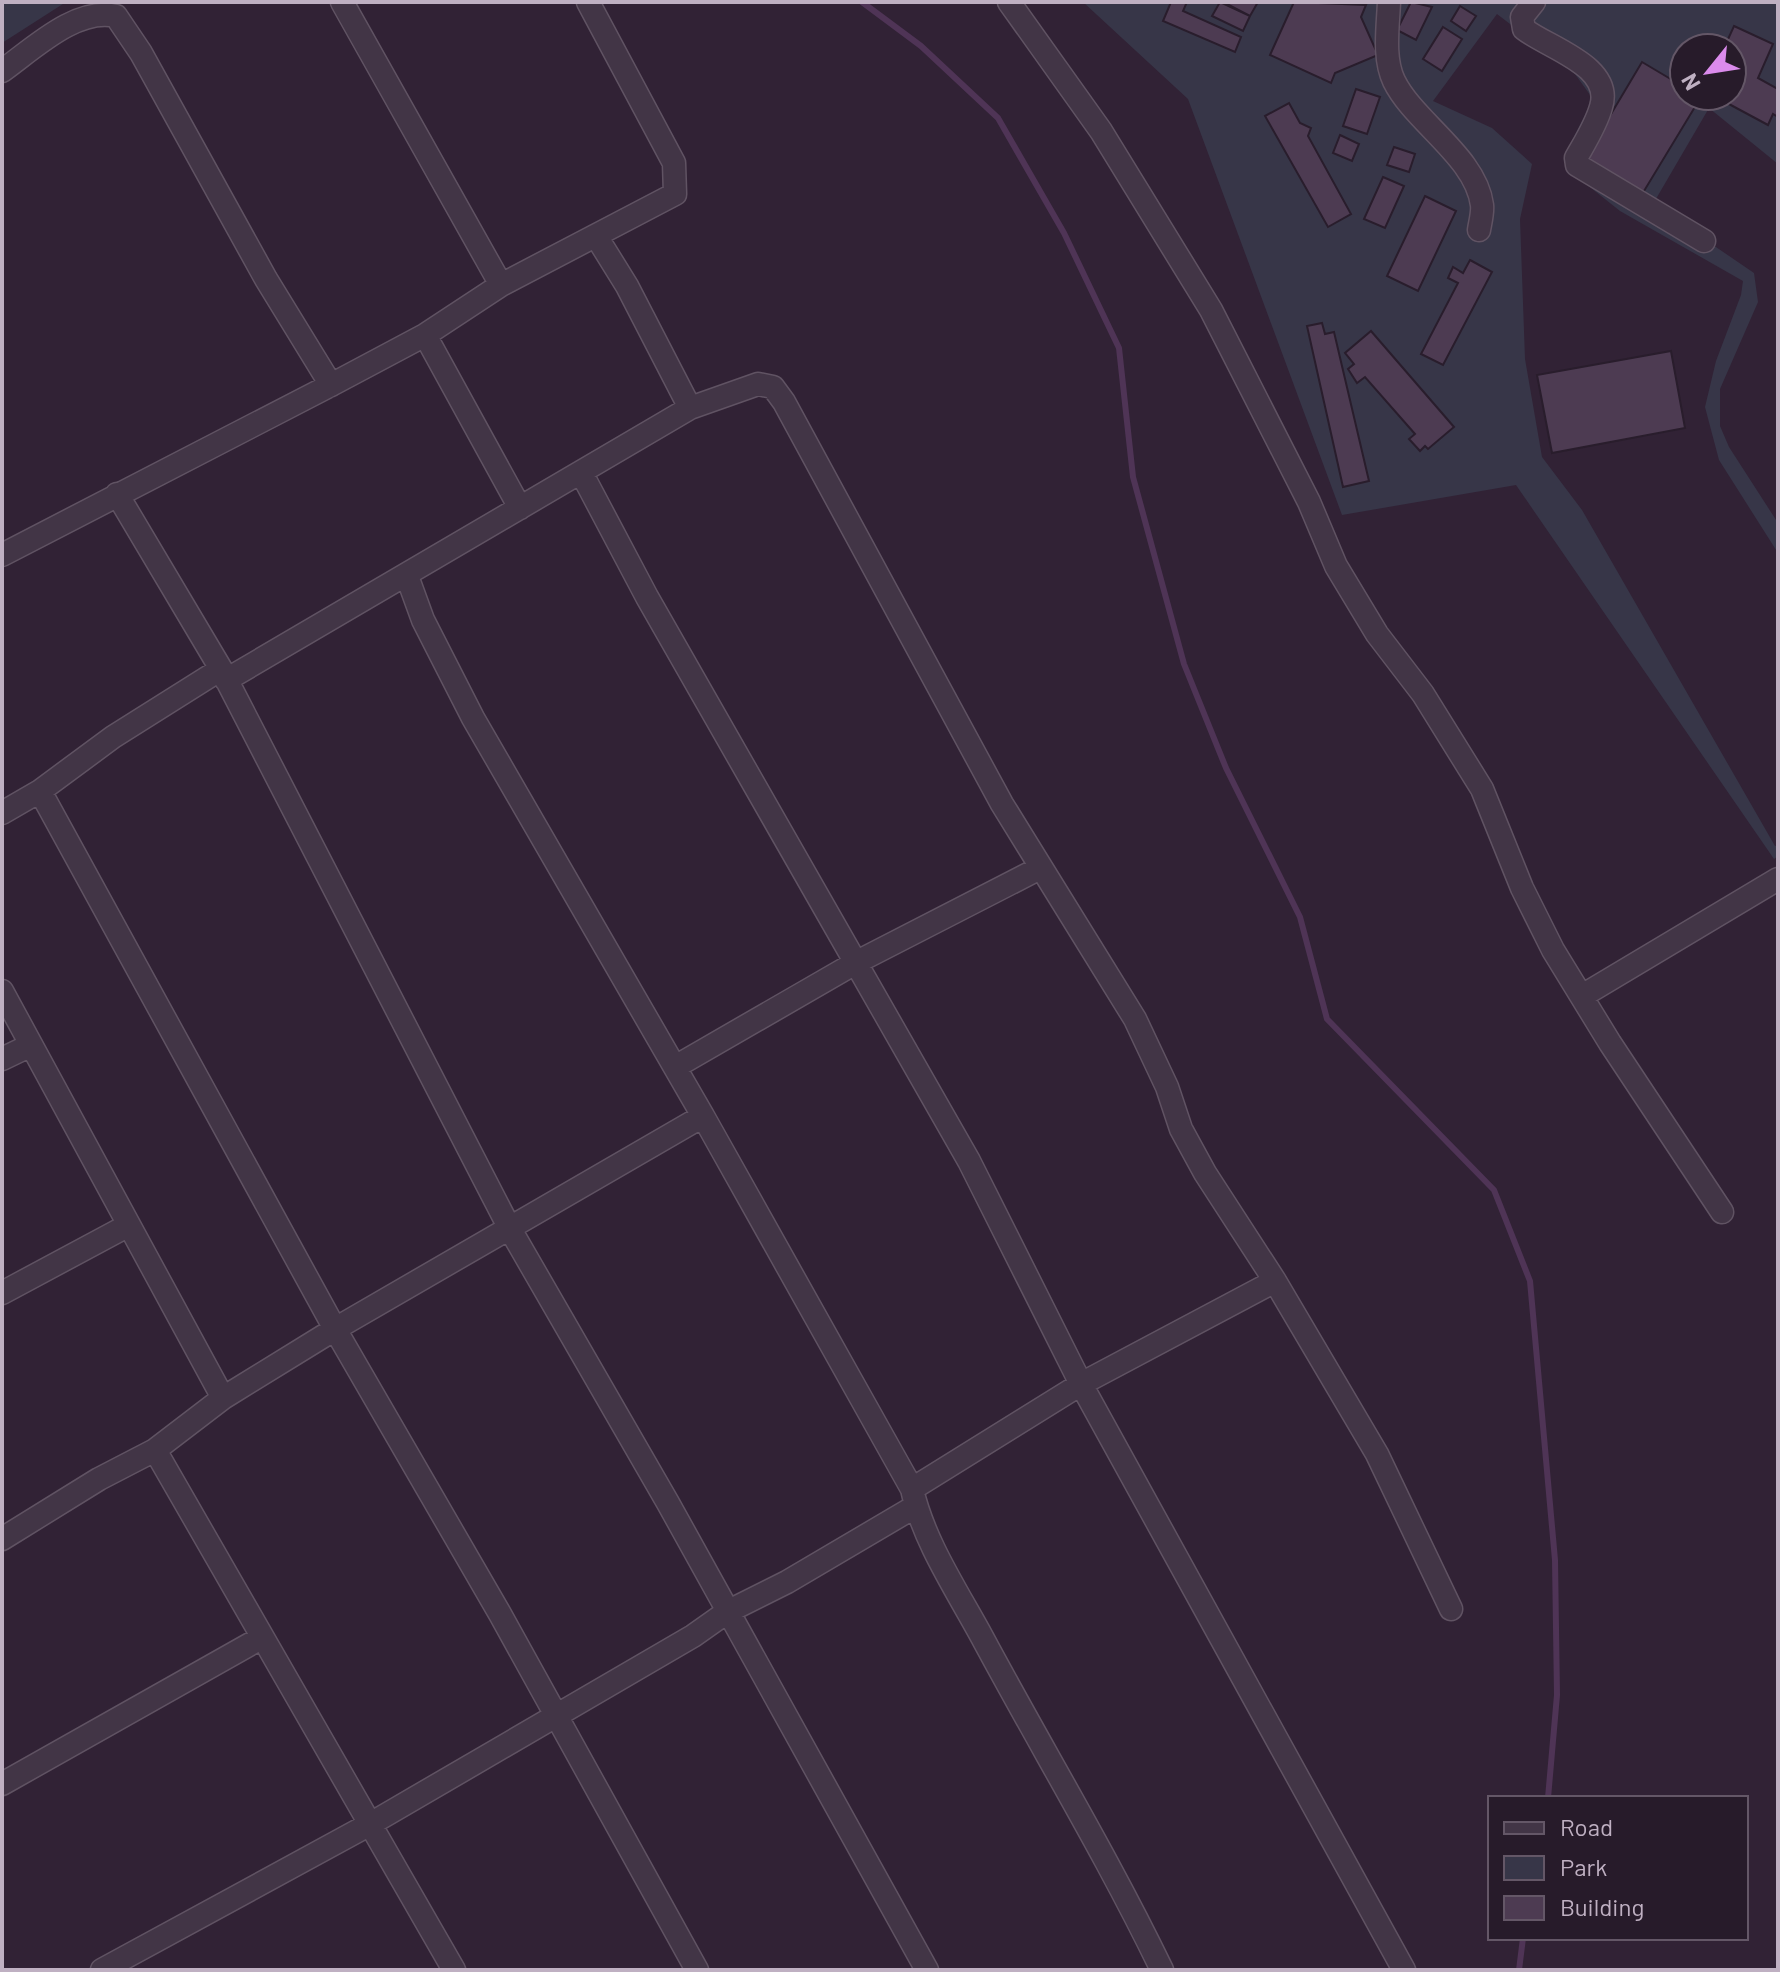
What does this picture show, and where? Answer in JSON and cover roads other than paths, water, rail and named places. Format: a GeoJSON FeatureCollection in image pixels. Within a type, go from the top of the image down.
{"type":"FeatureCollection","features":[{"type":"Feature","properties":{"kind":"street"},"geometry":{"type":"LineString","coordinates":[[342,2],[501,285]]}},
{"type":"Feature","properties":{"kind":"street"},"geometry":{"type":"LineString","coordinates":[[2,555],[425,335],[501,285],[675,194],[677,181],[674,163],[588,2]]}},
{"type":"Feature","properties":{"kind":"street"},"geometry":{"type":"LineString","coordinates":[[1009,2],[1101,131],[1211,310],[1309,502],[1336,566],[1377,634],[1423,694],[1482,789],[1522,888],[1582,996],[1722,1212]]}},
{"type":"Feature","properties":{"kind":"street"},"geometry":{"type":"LineString","coordinates":[[1389,2],[1388,59],[1393,79],[1404,97],[1458,158],[1473,184],[1482,205],[1479,230]]}},
{"type":"Feature","properties":{"kind":"street"},"geometry":{"type":"LineString","coordinates":[[1534,2],[1522,17],[1524,29],[1586,67],[1601,86],[1601,110],[1576,158],[1577,165],[1704,241]]}},
{"type":"Feature","properties":{"kind":"street"},"geometry":{"type":"LineString","coordinates":[[2,71],[90,10],[116,16],[124,25],[266,279],[331,385]]}},
{"type":"Feature","properties":{"kind":"street"},"geometry":{"type":"LineString","coordinates":[[596,236],[627,286],[690,408]]}},
{"type":"Feature","properties":{"kind":"street"},"geometry":{"type":"LineString","coordinates":[[425,335],[520,508]]}},
{"type":"Feature","properties":{"kind":"street"},"geometry":{"type":"LineString","coordinates":[[2,813],[40,791],[113,737],[223,674],[407,576],[690,408],[758,384],[773,387],[1040,868],[1135,1019],[1167,1087],[1181,1129],[1205,1173],[1275,1281],[1377,1454],[1451,1609]]}},
{"type":"Feature","properties":{"kind":"street"},"geometry":{"type":"LineString","coordinates":[[582,474],[647,597],[969,1161],[1081,1384],[1404,1970]]}},
{"type":"Feature","properties":{"kind":"street"},"geometry":{"type":"LineString","coordinates":[[117,494],[223,674],[510,1229],[927,1970]]}},
{"type":"Feature","properties":{"kind":"street"},"geometry":{"type":"LineString","coordinates":[[407,576],[423,620],[473,718],[703,1116],[914,1497],[1004,1679],[1116,1876],[1162,1970]]}},
{"type":"Feature","properties":{"kind":"street"},"geometry":{"type":"LineString","coordinates":[[40,791],[335,1329],[500,1614],[553,1716],[697,1970]]}},
{"type":"Feature","properties":{"kind":"street"},"geometry":{"type":"LineString","coordinates":[[675,1067],[857,962],[1040,868]]}},
{"type":"Feature","properties":{"kind":"street"},"geometry":{"type":"LineString","coordinates":[[1582,996],[1778,879]]}},
{"type":"Feature","properties":{"kind":"street"},"geometry":{"type":"LineString","coordinates":[[2,991],[223,1398]]}},
{"type":"Feature","properties":{"kind":"street"},"geometry":{"type":"LineString","coordinates":[[2,1059],[31,1045]]}},
{"type":"Feature","properties":{"kind":"street"},"geometry":{"type":"LineString","coordinates":[[2,1539],[99,1479],[155,1450],[223,1398],[335,1329],[703,1116]]}},
{"type":"Feature","properties":{"kind":"street"},"geometry":{"type":"LineString","coordinates":[[2,1293],[127,1226]]}},
{"type":"Feature","properties":{"kind":"street"},"geometry":{"type":"LineString","coordinates":[[102,1970],[372,1823],[693,1636],[727,1612],[787,1582],[1081,1384],[1275,1281]]}},
{"type":"Feature","properties":{"kind":"street"},"geometry":{"type":"LineString","coordinates":[[155,1450],[454,1970]]}},
{"type":"Feature","properties":{"kind":"street"},"geometry":{"type":"LineString","coordinates":[[2,1784],[261,1638]]}},
{"type":"Feature","properties":{"kind":"waterway"},"geometry":{"type":"LineString","coordinates":[[862,2],[921,46],[998,118],[1064,233],[1119,348],[1133,477],[1184,664],[1226,768],[1300,917],[1327,1019],[1494,1190],[1530,1281],[1555,1560],[1557,1695],[1548,1796]]}},
{"type":"Feature","properties":{"kind":"waterway"},"geometry":{"type":"LineString","coordinates":[[1519,1970],[1523,1940]]}}]}
